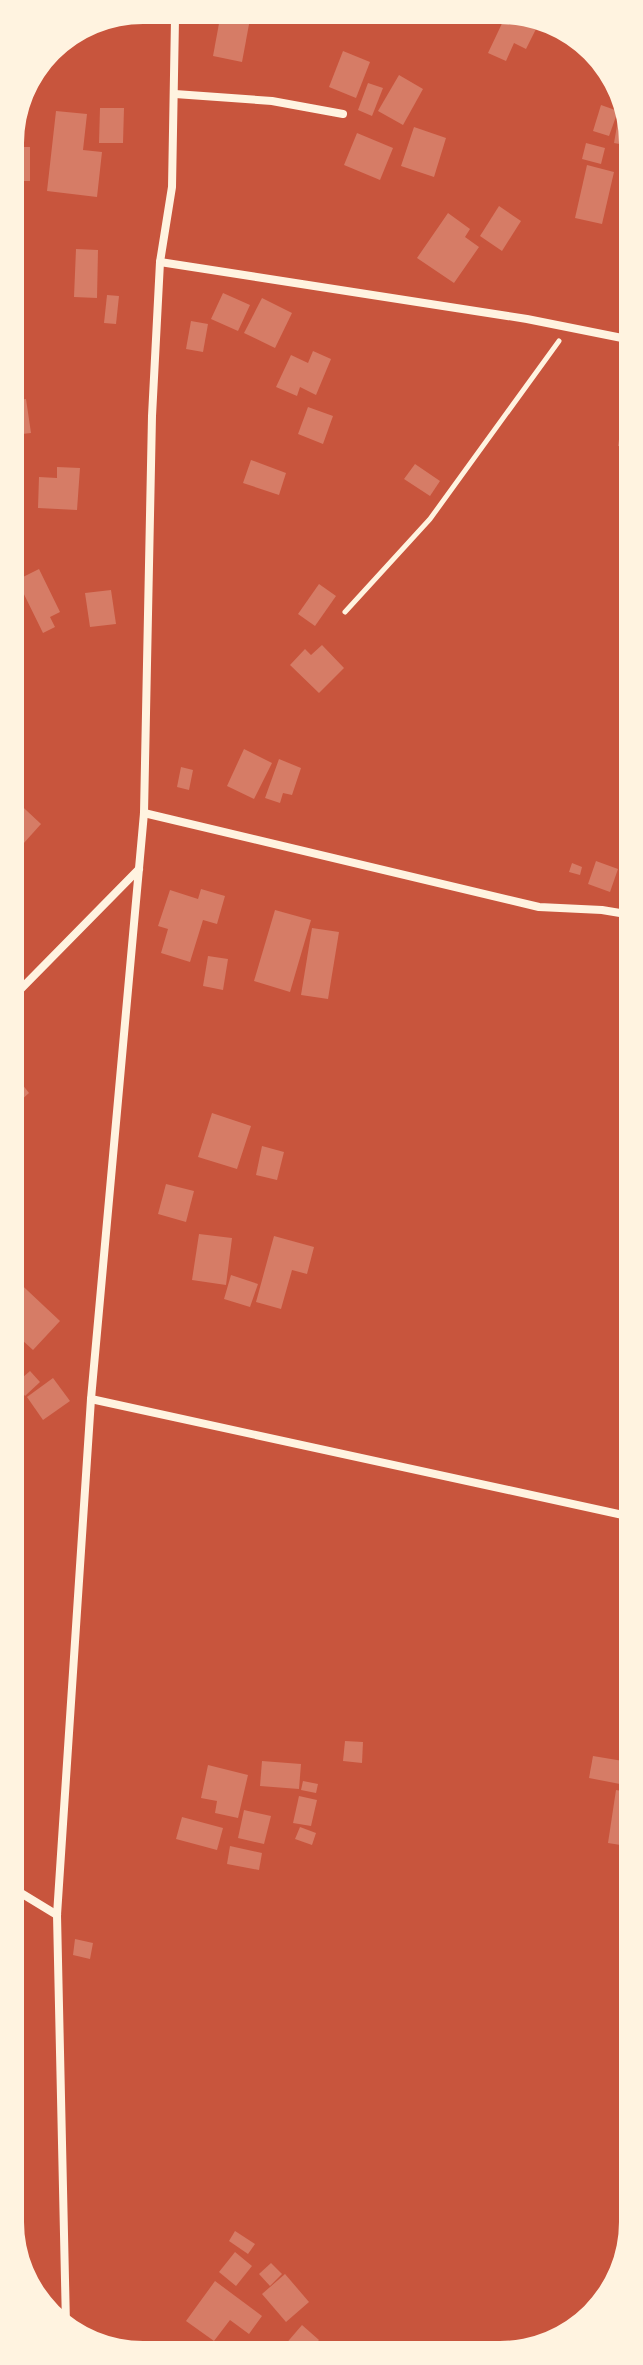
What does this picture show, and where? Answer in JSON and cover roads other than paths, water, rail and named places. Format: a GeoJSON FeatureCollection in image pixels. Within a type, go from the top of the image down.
{"type":"FeatureCollection","features":[{"type":"Feature","properties":{"kind":"street"},"geometry":{"type":"LineString","coordinates":[[66,2312],[57,1915],[91,1399],[144,813],[152,416],[160,262],[172,187],[175,24]]}},
{"type":"Feature","properties":{"kind":"street"},"geometry":{"type":"LineString","coordinates":[[175,94],[272,101],[343,114]]}},
{"type":"Feature","properties":{"kind":"street"},"geometry":{"type":"LineString","coordinates":[[160,262],[619,338]]}},
{"type":"Feature","properties":{"kind":"street"},"geometry":{"type":"LineString","coordinates":[[144,813],[539,907],[619,913]]}},
{"type":"Feature","properties":{"kind":"street"},"geometry":{"type":"LineString","coordinates":[[24,986],[139,869]]}},
{"type":"Feature","properties":{"kind":"street"},"geometry":{"type":"LineString","coordinates":[[91,1399],[619,1514]]}},
{"type":"Feature","properties":{"kind":"street"},"geometry":{"type":"LineString","coordinates":[[24,1895],[57,1915]]}}]}
